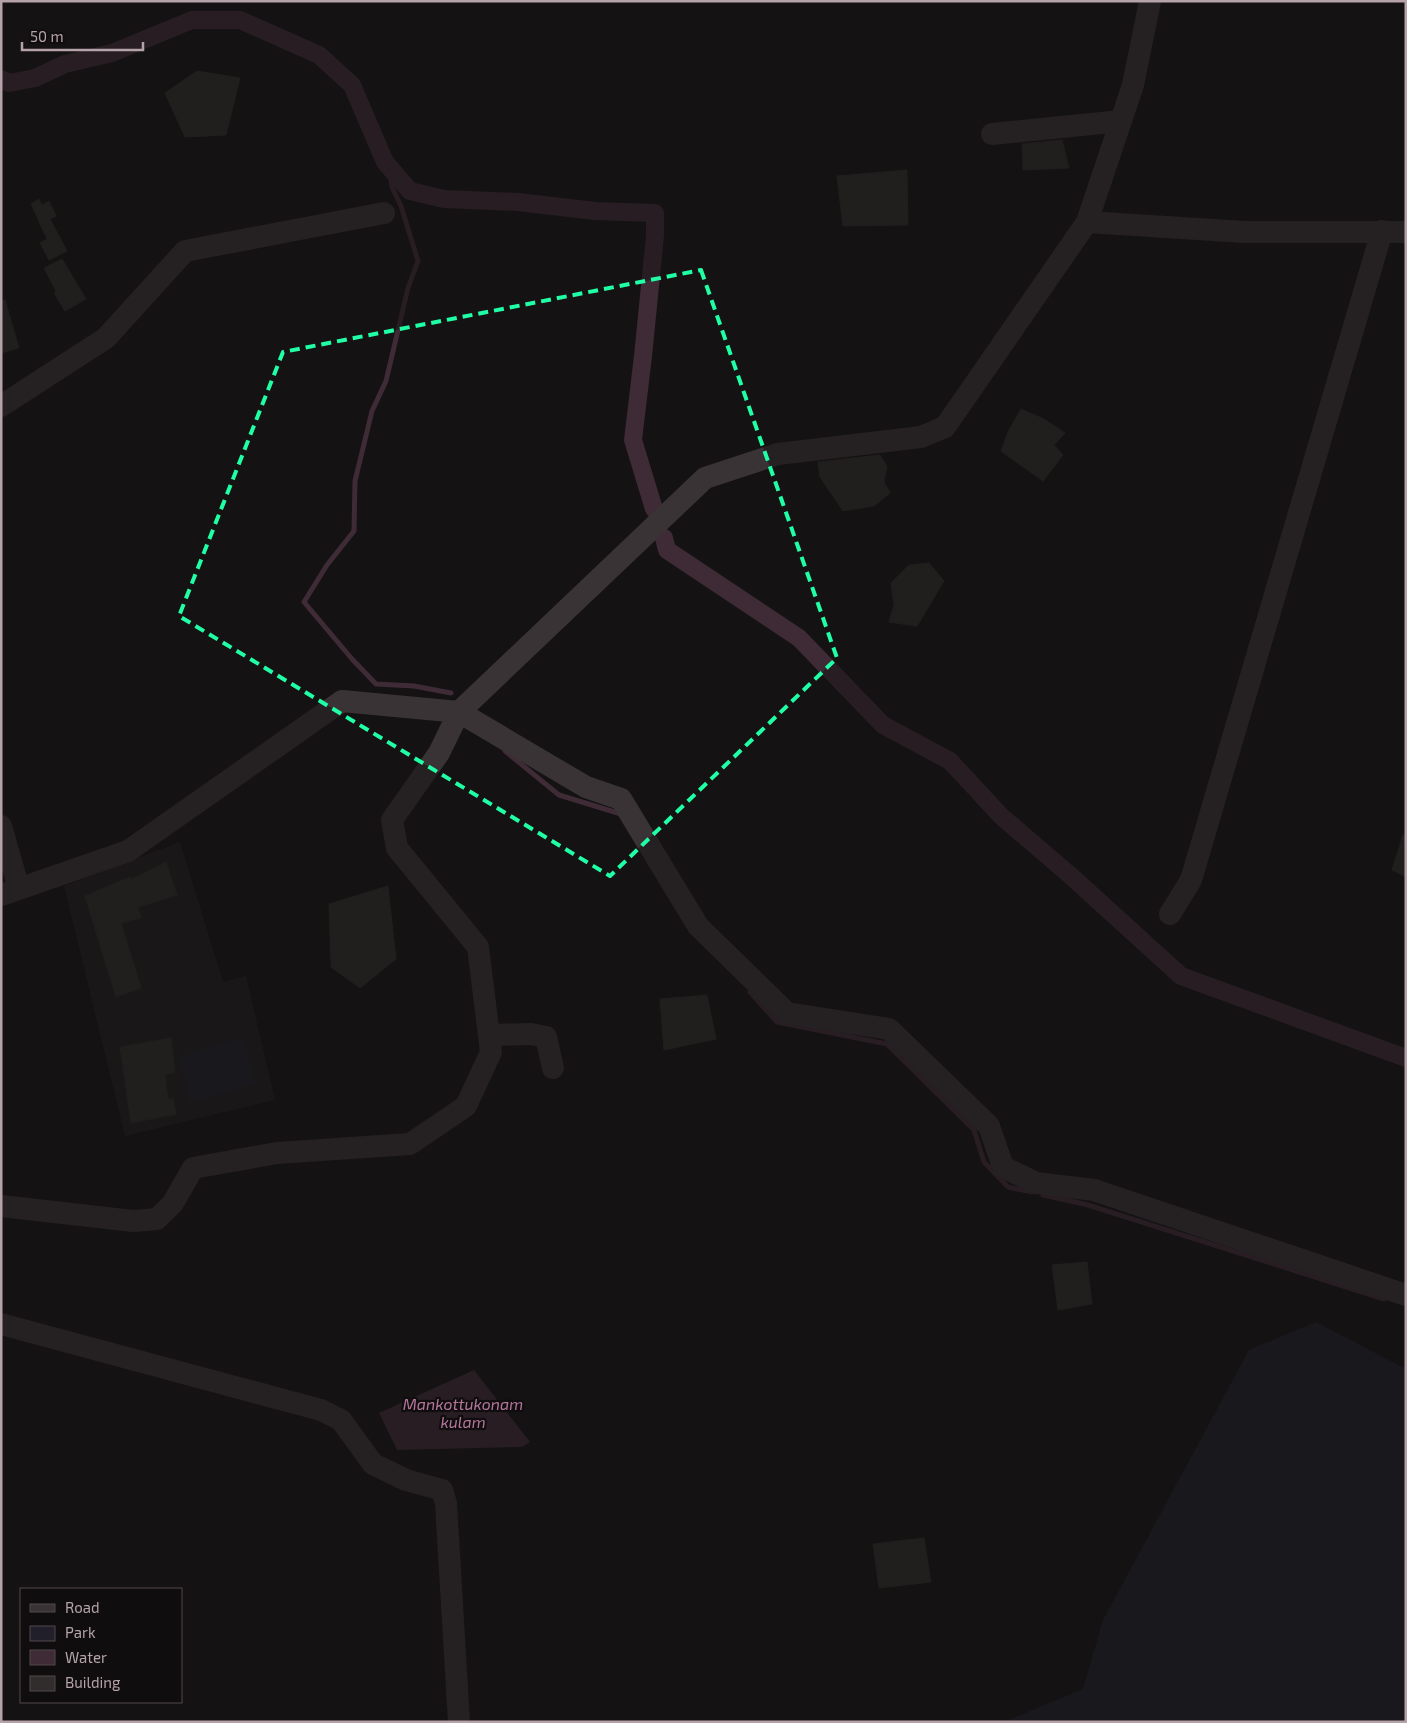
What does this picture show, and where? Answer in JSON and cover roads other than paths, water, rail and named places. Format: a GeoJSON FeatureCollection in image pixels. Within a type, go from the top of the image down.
{"type":"FeatureCollection","features":[{"type":"Feature","properties":{"kind":"street"},"geometry":{"type":"LineString","coordinates":[[1,1206],[133,1221],[158,1219],[173,1203],[193,1168],[277,1153],[410,1144],[466,1106],[491,1052],[478,946],[397,848],[392,820],[439,753],[459,712],[705,478],[778,454],[920,437],[945,427],[1087,222],[1133,85],[1150,1]]}},
{"type":"Feature","properties":{"kind":"street"},"geometry":{"type":"LineString","coordinates":[[992,134],[1121,121]]}},
{"type":"Feature","properties":{"kind":"street"},"geometry":{"type":"LineString","coordinates":[[1,406],[106,338],[185,251],[384,213]]}},
{"type":"Feature","properties":{"kind":"street"},"geometry":{"type":"LineString","coordinates":[[1087,222],[1245,232],[1406,232]]}},
{"type":"Feature","properties":{"kind":"street"},"geometry":{"type":"LineString","coordinates":[[1170,914],[1191,880],[1382,231]]}},
{"type":"Feature","properties":{"kind":"street"},"geometry":{"type":"LineString","coordinates":[[1,826],[10,892],[128,851],[342,701],[459,712],[586,787],[622,799],[698,926],[787,1013],[889,1030],[989,1126],[1003,1167],[1036,1183],[1094,1190],[1406,1295]]}},
{"type":"Feature","properties":{"kind":"street"},"geometry":{"type":"LineString","coordinates":[[489,1036],[531,1034],[546,1038],[553,1068]]}},
{"type":"Feature","properties":{"kind":"street"},"geometry":{"type":"LineString","coordinates":[[1,1324],[321,1410],[341,1420],[373,1464],[406,1480],[442,1490],[446,1503],[459,1722]]}},
{"type":"Feature","properties":{"kind":"water","name":"Mankottukonam kulam"},"geometry":{"type":"Polygon","coordinates":[[[474,1370],[530,1442],[522,1447],[397,1450],[379,1413],[474,1370]]]}},
{"type":"Feature","properties":{"kind":"waterway"},"geometry":{"type":"LineString","coordinates":[[1,79],[9,83],[35,78],[65,64],[112,53],[192,20],[240,20],[319,55],[352,85],[385,162],[410,191],[444,199],[518,202],[595,211],[655,213],[655,236],[633,440],[654,509]]}},
{"type":"Feature","properties":{"kind":"waterway"},"geometry":{"type":"LineString","coordinates":[[389,167],[392,187],[401,206],[418,261],[408,288],[386,381],[372,411],[355,481],[354,531],[327,565],[304,602],[352,659],[376,684],[414,686],[451,693]]}},
{"type":"Feature","properties":{"kind":"waterway"},"geometry":{"type":"LineString","coordinates":[[664,538],[667,550],[799,638],[883,725],[950,761],[1001,816],[1071,876],[1181,976],[1406,1058]]}},
{"type":"Feature","properties":{"kind":"waterway"},"geometry":{"type":"LineString","coordinates":[[505,751],[559,795],[621,814]]}},
{"type":"Feature","properties":{"kind":"waterway"},"geometry":{"type":"LineString","coordinates":[[750,992],[777,1022],[887,1044],[974,1130],[984,1162],[1008,1187],[1032,1192]]}},
{"type":"Feature","properties":{"kind":"waterway"},"geometry":{"type":"LineString","coordinates":[[1043,1195],[1088,1205],[1384,1299]]}}]}
